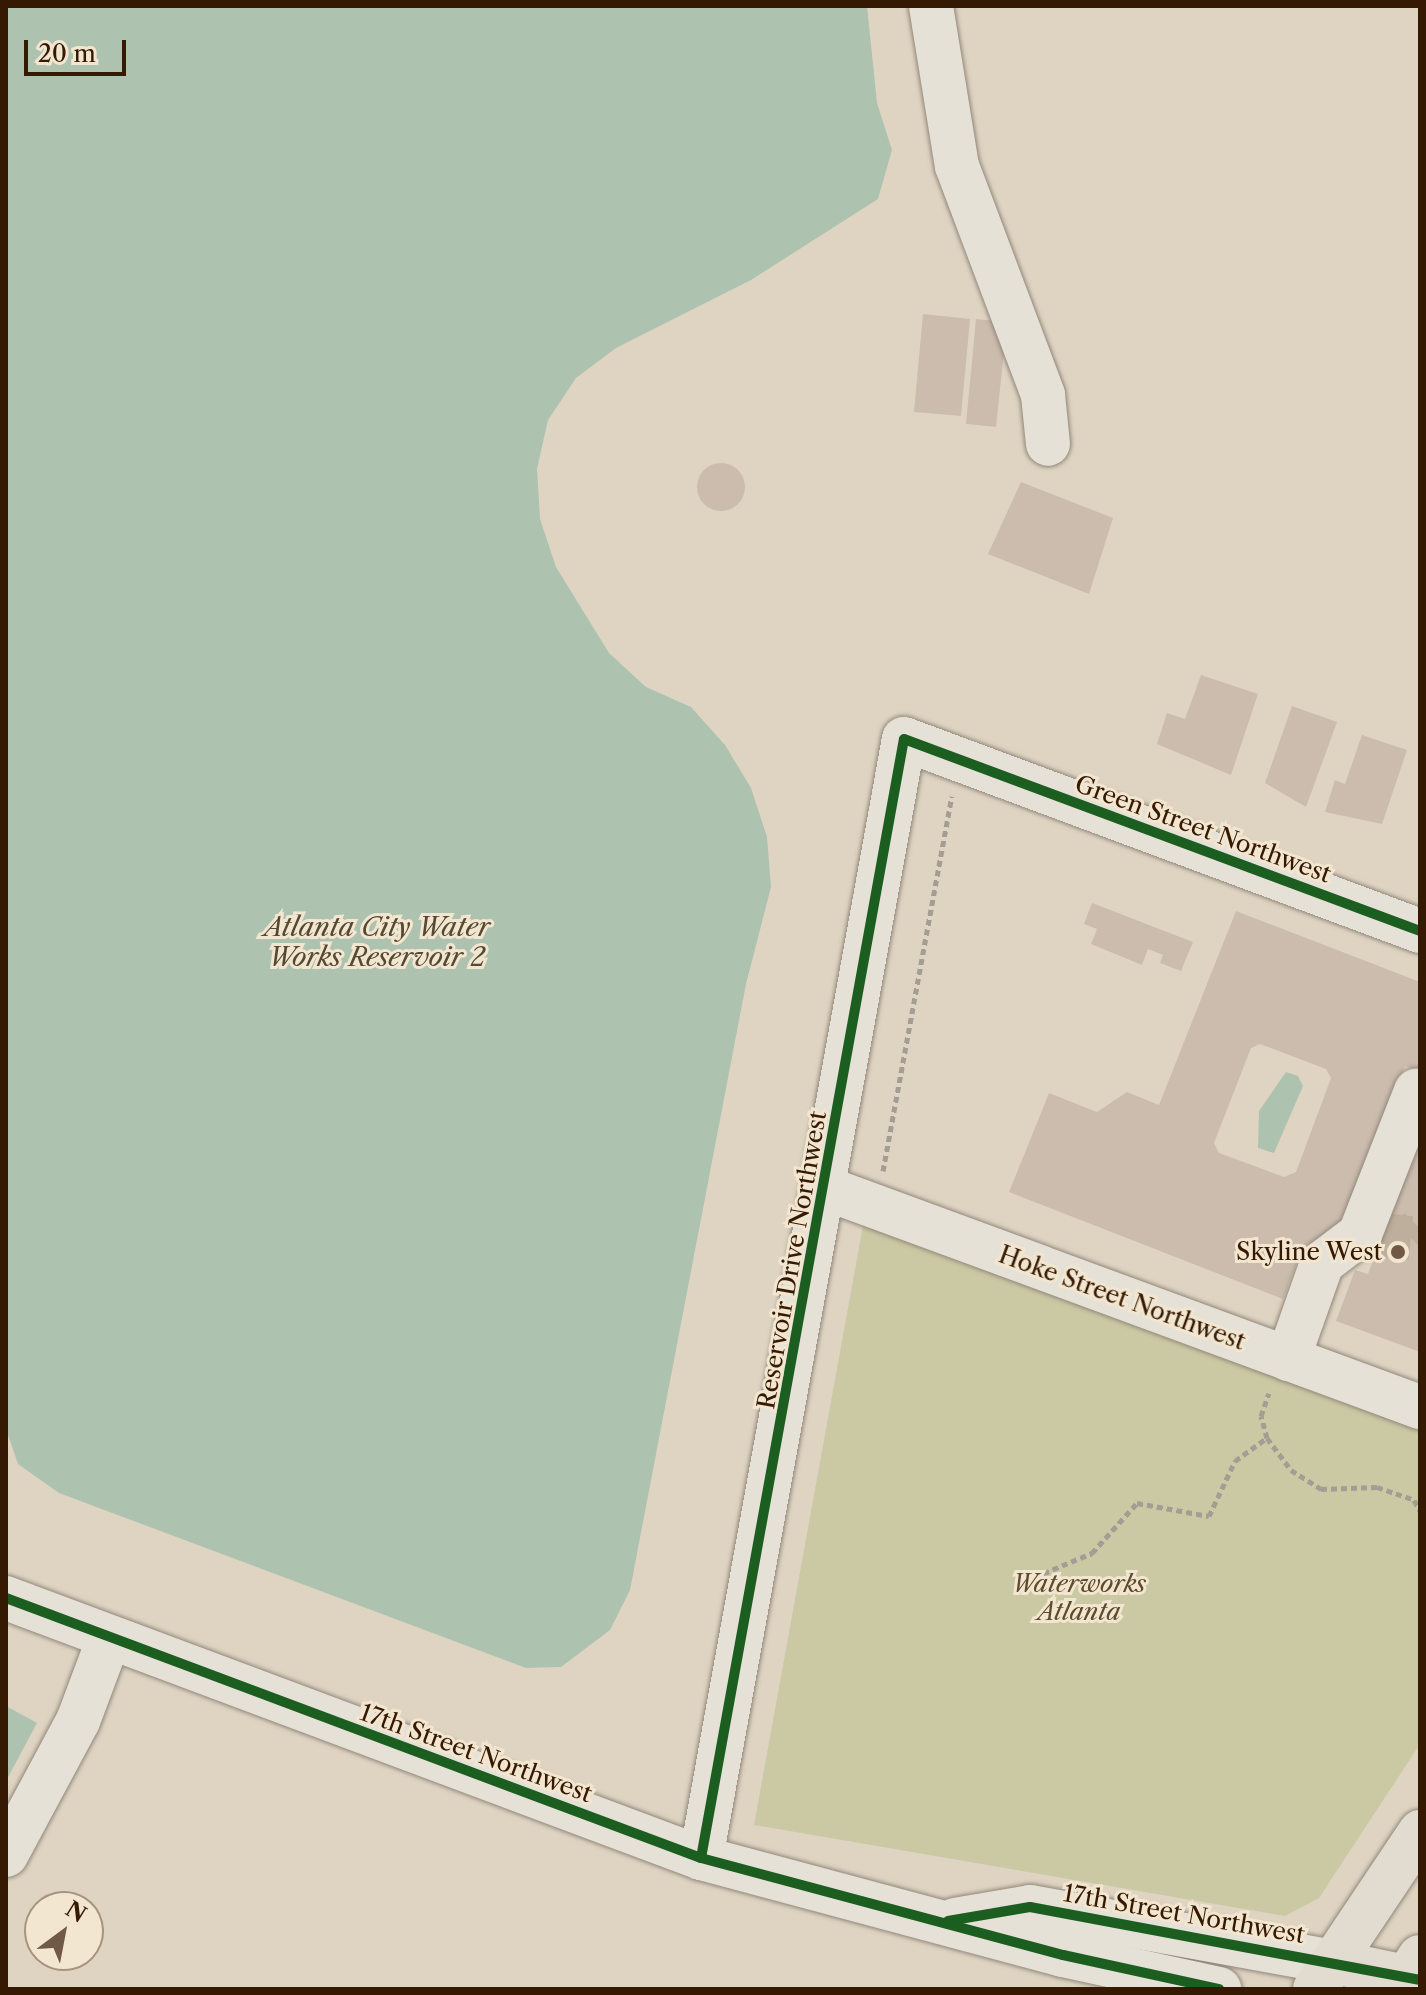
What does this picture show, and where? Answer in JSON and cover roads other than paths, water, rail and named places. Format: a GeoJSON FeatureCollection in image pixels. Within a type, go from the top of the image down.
{"type":"FeatureCollection","features":[{"type":"Feature","properties":{"kind":"main road"},"geometry":{"type":"LineString","coordinates":[[1325,1975],[1420,1832]]}},
{"type":"Feature","properties":{"kind":"main road","name":"17th Street Northwest"},"geometry":{"type":"LineString","coordinates":[[1325,1975],[1411,1976]]}},
{"type":"Feature","properties":{"kind":"street"},"geometry":{"type":"LineString","coordinates":[[931,6],[957,166],[1043,395],[1048,444]]}},
{"type":"Feature","properties":{"kind":"street","name":"Reservoir Drive Northwest"},"geometry":{"type":"LineString","coordinates":[[701,1858],[825,1188],[904,739],[972,764]]}},
{"type":"Feature","properties":{"kind":"street","name":"Green Street Northwest"},"geometry":{"type":"LineString","coordinates":[[972,764],[1420,931]]}},
{"type":"Feature","properties":{"kind":"street"},"geometry":{"type":"LineString","coordinates":[[1285,1358],[1322,1263],[1371,1234],[1416,1091]]}},
{"type":"Feature","properties":{"kind":"street","name":"Hoke Street Northwest"},"geometry":{"type":"LineString","coordinates":[[825,1188],[1420,1407]]}},
{"type":"Feature","properties":{"kind":"street","name":"17th Street Northwest"},"geometry":{"type":"LineString","coordinates":[[6,1598],[701,1858],[1163,1980],[1219,1989]]}},
{"type":"Feature","properties":{"kind":"street"},"geometry":{"type":"LineString","coordinates":[[6,1855],[78,1721],[109,1638]]}},
{"type":"Feature","properties":{"kind":"street","name":"17th Street Northwest"},"geometry":{"type":"LineString","coordinates":[[940,1922],[1030,1907],[1325,1975]]}},
{"type":"Feature","properties":{"kind":"water","name":"Atlanta City Water Works Reservoir 2"},"geometry":{"type":"Polygon","coordinates":[[[6,6],[867,6],[877,103],[892,150],[878,199],[751,280],[616,348],[576,378],[548,420],[537,469],[540,519],[556,567],[609,653],[646,687],[691,707],[725,745],[751,788],[767,837],[771,887],[746,984],[630,1590],[610,1630],[561,1667],[526,1668],[59,1493],[18,1464],[6,1429],[6,6]]]}},
{"type":"Feature","properties":{"kind":"water"},"geometry":{"type":"Polygon","coordinates":[[[1286,1072],[1298,1076],[1303,1086],[1274,1153],[1258,1148],[1259,1111],[1286,1072]]]}},
{"type":"Feature","properties":{"kind":"water"},"geometry":{"type":"Polygon","coordinates":[[[6,1706],[37,1723],[6,1781],[6,1706]]]}},
{"type":"Feature","properties":{"kind":"tunnel"},"geometry":{"type":"LineString","coordinates":[[1382,1235],[1411,1238],[1420,1229]]}},
{"type":"Feature","properties":{"kind":"place","name":"Skyline West"},"geometry":{"type":"Point","coordinates":[1398,1252]}},
{"type":"Feature","properties":{"kind":"park label","name":"Waterworks Atlanta"},"geometry":{"type":"Point","coordinates":[1079,1598]}}]}
